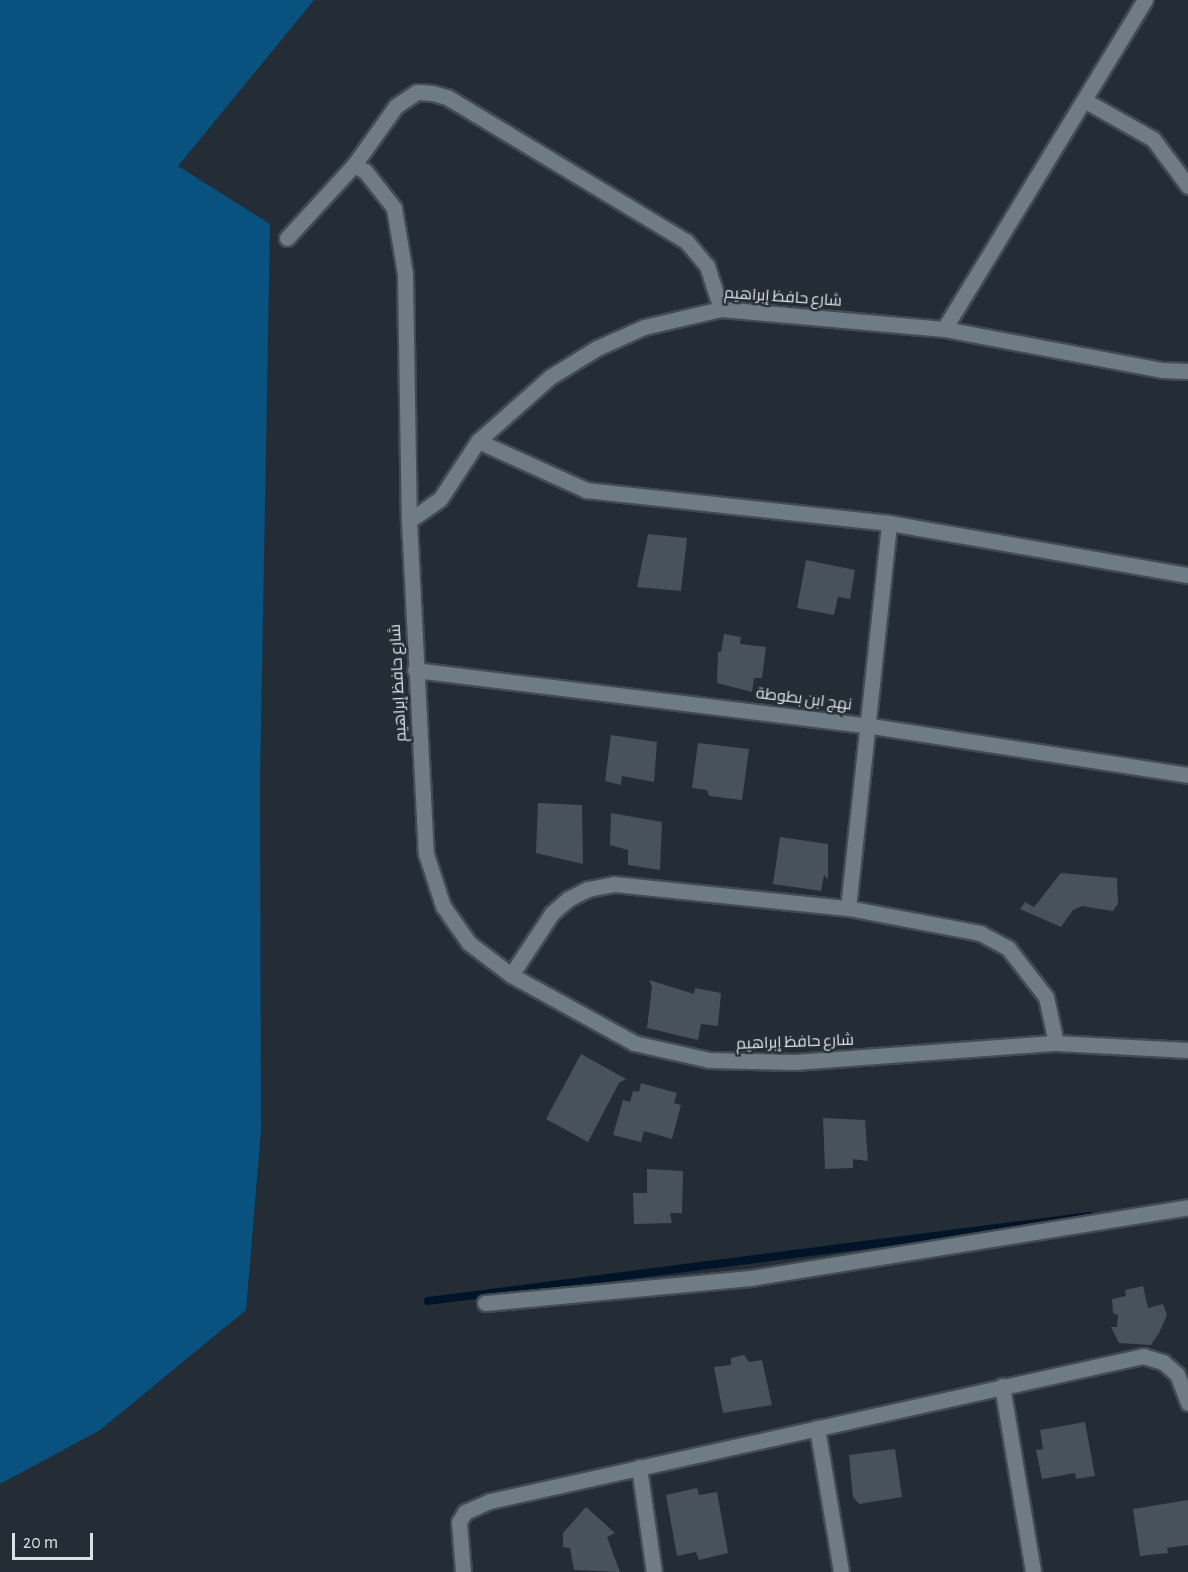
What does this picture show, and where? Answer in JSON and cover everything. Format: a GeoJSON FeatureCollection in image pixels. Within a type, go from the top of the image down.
{"type":"FeatureCollection","features":[{"type":"Feature","properties":{"kind":"street"},"geometry":{"type":"LineString","coordinates":[[944,329],[1145,0]]}},
{"type":"Feature","properties":{"kind":"street"},"geometry":{"type":"LineString","coordinates":[[287,238],[354,165],[407,96],[417,92],[447,97],[686,241],[707,266],[721,309]]}},
{"type":"Feature","properties":{"kind":"street"},"geometry":{"type":"LineString","coordinates":[[1084,100],[1153,139],[1188,186]]}},
{"type":"Feature","properties":{"kind":"street"},"geometry":{"type":"LineString","coordinates":[[354,165],[365,171],[394,208],[405,274],[409,521]]}},
{"type":"Feature","properties":{"kind":"street","name":"شارع حافظ إبراهيم"},"geometry":{"type":"LineString","coordinates":[[1188,371],[1162,370],[944,329],[721,309],[644,327],[597,348],[550,377],[478,441],[440,499],[409,521],[426,854],[443,906],[469,943],[511,975],[634,1043],[709,1060],[795,1062],[1056,1043],[1188,1050]]}},
{"type":"Feature","properties":{"kind":"street"},"geometry":{"type":"LineString","coordinates":[[478,441],[586,490],[889,523],[1188,575]]}},
{"type":"Feature","properties":{"kind":"street"},"geometry":{"type":"LineString","coordinates":[[848,908],[865,725],[889,523]]}},
{"type":"Feature","properties":{"kind":"street","name":"نهج ابن بطوطة"},"geometry":{"type":"LineString","coordinates":[[415,670],[865,725],[1188,775]]}},
{"type":"Feature","properties":{"kind":"street"},"geometry":{"type":"LineString","coordinates":[[511,975],[552,913],[568,898],[588,889],[614,884],[848,908],[980,933],[1008,948],[1046,997],[1056,1043]]}},
{"type":"Feature","properties":{"kind":"street"},"geometry":{"type":"LineString","coordinates":[[485,1304],[752,1278],[1188,1208]]}},
{"type":"Feature","properties":{"kind":"street"},"geometry":{"type":"LineString","coordinates":[[463,1572],[457,1536],[465,1512],[490,1501],[1143,1356],[1163,1362],[1177,1374],[1188,1403]]}},
{"type":"Feature","properties":{"kind":"street"},"geometry":{"type":"LineString","coordinates":[[1002,1386],[1032,1572]]}},
{"type":"Feature","properties":{"kind":"street"},"geometry":{"type":"LineString","coordinates":[[817,1428],[841,1572]]}},
{"type":"Feature","properties":{"kind":"street"},"geometry":{"type":"LineString","coordinates":[[639,1467],[654,1572]]}},
{"type":"Feature","properties":{"kind":"shaded area"},"geometry":{"type":"Polygon","coordinates":[[[0,0],[314,0],[178,166],[270,224],[260,784],[261,1130],[246,1310],[100,1430],[0,1484],[0,0]]]}},
{"type":"Feature","properties":{"kind":"building"},"geometry":{"type":"Polygon","coordinates":[[[648,534],[687,538],[681,591],[637,587],[648,534]]]}},
{"type":"Feature","properties":{"kind":"building"},"geometry":{"type":"Polygon","coordinates":[[[806,560],[855,570],[850,599],[838,597],[834,615],[797,608],[806,560]]]}},
{"type":"Feature","properties":{"kind":"building"},"geometry":{"type":"Polygon","coordinates":[[[724,634],[741,637],[740,644],[766,647],[762,678],[754,678],[752,692],[717,683],[718,652],[721,652],[724,634]]]}},
{"type":"Feature","properties":{"kind":"building"},"geometry":{"type":"Polygon","coordinates":[[[611,735],[657,742],[654,782],[622,776],[621,785],[605,781],[611,735]]]}},
{"type":"Feature","properties":{"kind":"building"},"geometry":{"type":"Polygon","coordinates":[[[698,743],[749,749],[742,800],[709,796],[707,790],[692,788],[698,743]]]}},
{"type":"Feature","properties":{"kind":"building"},"geometry":{"type":"Polygon","coordinates":[[[538,803],[582,805],[583,864],[536,853],[538,803]]]}},
{"type":"Feature","properties":{"kind":"building"},"geometry":{"type":"Polygon","coordinates":[[[611,813],[662,822],[660,870],[628,865],[628,850],[610,845],[611,813]]]}},
{"type":"Feature","properties":{"kind":"building"},"geometry":{"type":"Polygon","coordinates":[[[780,837],[828,844],[828,879],[824,875],[821,891],[773,884],[780,837]]]}},
{"type":"Feature","properties":{"kind":"building"},"geometry":{"type":"Polygon","coordinates":[[[1061,873],[1117,878],[1118,904],[1113,911],[1082,906],[1073,910],[1061,927],[1020,909],[1025,902],[1034,907],[1061,873]]]}},
{"type":"Feature","properties":{"kind":"building"},"geometry":{"type":"Polygon","coordinates":[[[649,980],[694,994],[695,988],[721,993],[718,1026],[701,1024],[698,1040],[647,1028],[652,987],[649,980]]]}},
{"type":"Feature","properties":{"kind":"building"},"geometry":{"type":"Polygon","coordinates":[[[581,1054],[626,1079],[619,1083],[588,1142],[546,1119],[581,1054]]]}},
{"type":"Feature","properties":{"kind":"building"},"geometry":{"type":"Polygon","coordinates":[[[641,1083],[677,1093],[674,1103],[681,1105],[672,1139],[644,1131],[641,1142],[613,1135],[623,1100],[630,1102],[633,1091],[639,1092],[641,1083]]]}},
{"type":"Feature","properties":{"kind":"building"},"geometry":{"type":"Polygon","coordinates":[[[823,1118],[865,1120],[868,1161],[853,1159],[853,1168],[825,1169],[823,1118]]]}},
{"type":"Feature","properties":{"kind":"building"},"geometry":{"type":"Polygon","coordinates":[[[647,1169],[683,1171],[682,1213],[670,1213],[672,1223],[634,1224],[633,1193],[647,1193],[647,1169]]]}},
{"type":"Feature","properties":{"kind":"building"},"geometry":{"type":"Polygon","coordinates":[[[1143,1286],[1148,1308],[1163,1304],[1167,1315],[1151,1345],[1119,1343],[1111,1327],[1117,1327],[1118,1315],[1113,1313],[1112,1299],[1126,1296],[1125,1290],[1143,1286]]]}},
{"type":"Feature","properties":{"kind":"building"},"geometry":{"type":"Polygon","coordinates":[[[744,1355],[749,1362],[762,1360],[772,1405],[723,1413],[714,1367],[731,1365],[731,1358],[744,1355]]]}},
{"type":"Feature","properties":{"kind":"building"},"geometry":{"type":"Polygon","coordinates":[[[1085,1422],[1095,1476],[1076,1479],[1075,1473],[1042,1479],[1036,1450],[1043,1449],[1040,1430],[1085,1422]]]}},
{"type":"Feature","properties":{"kind":"building"},"geometry":{"type":"Polygon","coordinates":[[[895,1449],[902,1497],[859,1504],[853,1497],[849,1455],[895,1449]]]}},
{"type":"Feature","properties":{"kind":"building"},"geometry":{"type":"Polygon","coordinates":[[[697,1488],[699,1495],[717,1492],[728,1553],[699,1560],[696,1552],[677,1556],[666,1495],[697,1488]]]}},
{"type":"Feature","properties":{"kind":"building"},"geometry":{"type":"Polygon","coordinates":[[[1188,1500],[1188,1545],[1167,1548],[1168,1553],[1140,1556],[1133,1509],[1188,1500]]]}},
{"type":"Feature","properties":{"kind":"building"},"geometry":{"type":"Polygon","coordinates":[[[586,1507],[615,1533],[607,1537],[620,1572],[574,1570],[570,1548],[563,1547],[563,1533],[586,1507]]]}},
{"type":"Feature","properties":{"kind":"waterway"},"geometry":{"type":"LineString","coordinates":[[428,1301],[1091,1216]]}}]}
